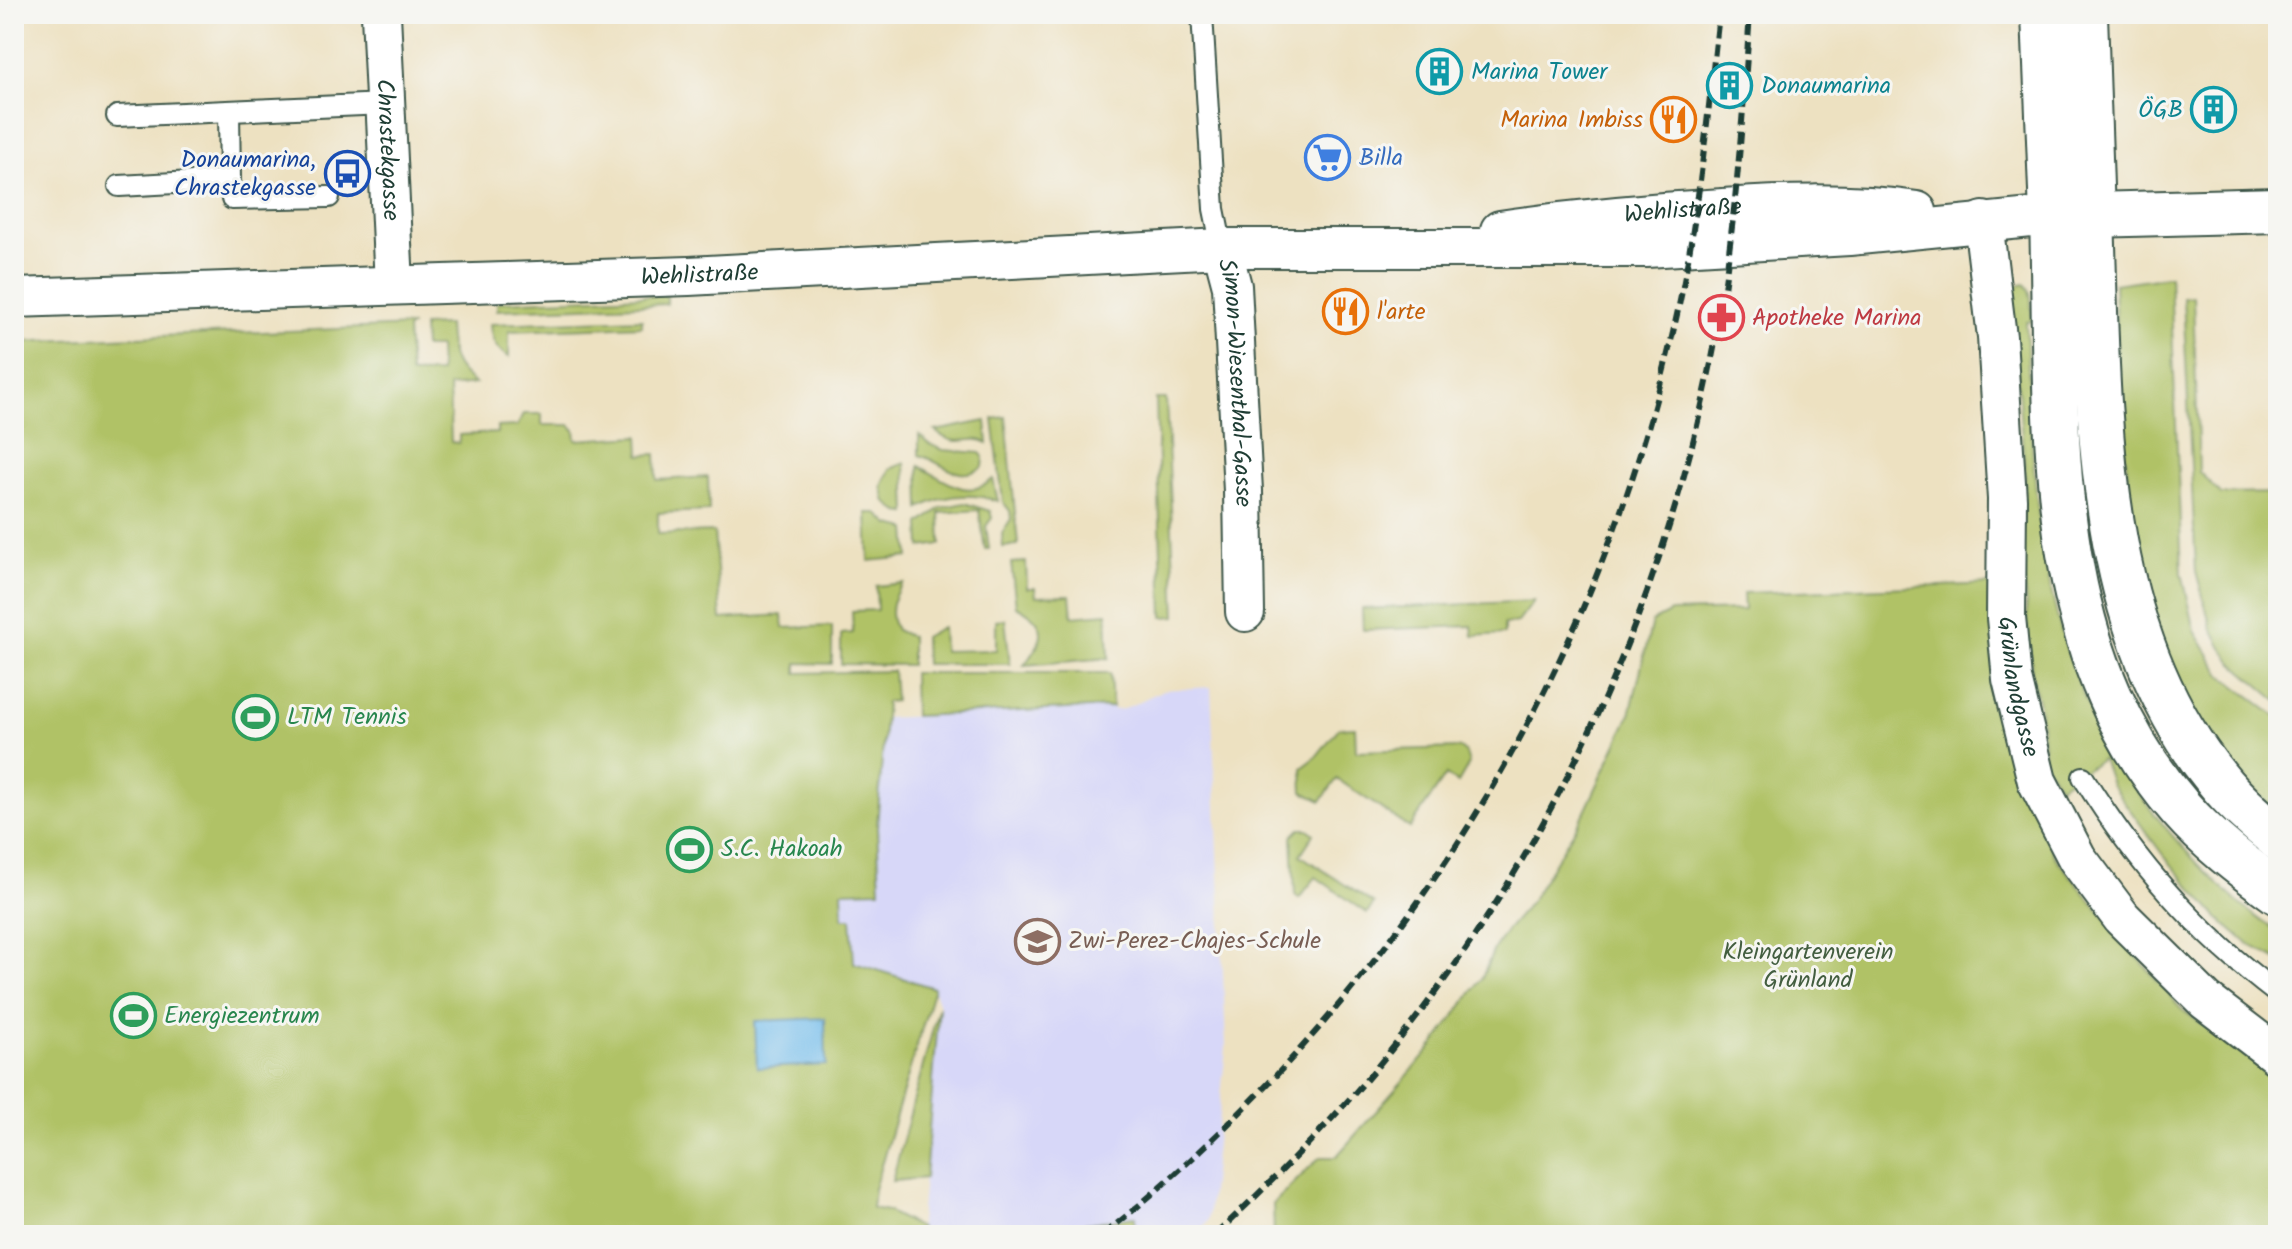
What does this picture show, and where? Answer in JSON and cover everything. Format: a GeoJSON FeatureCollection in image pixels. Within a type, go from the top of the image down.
{"type":"FeatureCollection","features":[{"type":"Feature","properties":{"kind":"main road"},"geometry":{"type":"LineString","coordinates":[[2044,14],[2106,478],[2118,559],[2130,608],[2144,652],[2189,742],[2217,780],[2278,838]]}},
{"type":"Feature","properties":{"kind":"main road"},"geometry":{"type":"LineString","coordinates":[[2085,14],[2058,470],[2071,569],[2089,644],[2106,690],[2152,772],[2181,809],[2213,842],[2278,892]]}},
{"type":"Feature","properties":{"kind":"main road","name":"Wehlistraße"},"geometry":{"type":"LineString","coordinates":[[2072,216],[2278,210]]}},
{"type":"Feature","properties":{"kind":"street","name":"Chrastekgasse"},"geometry":{"type":"LineString","coordinates":[[381,14],[394,285]]}},
{"type":"Feature","properties":{"kind":"street","name":"Wehlistraße"},"geometry":{"type":"LineString","coordinates":[[14,298],[689,276],[1222,248],[1646,248],[1849,236],[1983,221],[2072,216]]}},
{"type":"Feature","properties":{"kind":"street","name":"Grünlandgasse"},"geometry":{"type":"LineString","coordinates":[[1983,221],[1997,337],[2007,499],[2008,633],[2012,679],[2037,781],[2077,858],[2122,918],[2206,1001],[2278,1056]]}},
{"type":"Feature","properties":{"kind":"street","name":"Simon-Wiesenthal-Gasse"},"geometry":{"type":"LineString","coordinates":[[1222,248],[1232,286],[1243,491],[1245,612]]}},
{"type":"Feature","properties":{"kind":"lane","name":"Simon-Wiesenthal-Gasse"},"geometry":{"type":"LineString","coordinates":[[1202,14],[1214,209],[1222,248]]}},
{"type":"Feature","properties":{"kind":"lane"},"geometry":{"type":"LineString","coordinates":[[117,116],[385,104]]}},
{"type":"Feature","properties":{"kind":"lane"},"geometry":{"type":"LineString","coordinates":[[229,111],[232,199],[329,197]]}},
{"type":"Feature","properties":{"kind":"lane"},"geometry":{"type":"LineString","coordinates":[[119,186],[230,180]]}},
{"type":"Feature","properties":{"kind":"lane"},"geometry":{"type":"LineString","coordinates":[[2083,777],[2116,830],[2157,883],[2202,931],[2278,994]]}},
{"type":"Feature","properties":{"kind":"shaded area","name":"Zwi-Perez-Chajes-Schule"},"geometry":{"type":"Polygon","coordinates":[[[1211,687],[1226,1047],[1208,1221],[1195,1235],[919,1235],[939,1006],[933,988],[853,963],[851,919],[843,919],[842,891],[880,889],[877,827],[886,718],[1113,707],[1113,710],[1124,709],[1163,690],[1211,687]]]}},
{"type":"Feature","properties":{"kind":"green space"},"geometry":{"type":"Polygon","coordinates":[[[2170,276],[2182,573],[2195,631],[2222,675],[2278,718],[2278,814],[2239,776],[2203,731],[2175,676],[2139,574],[2119,402],[2114,284],[2170,276]]]}},
{"type":"Feature","properties":{"kind":"green space"},"geometry":{"type":"Polygon","coordinates":[[[2025,284],[2029,292],[2032,321],[2026,322],[2033,462],[2040,528],[2052,593],[2069,656],[2093,717],[2127,776],[2171,834],[2208,875],[2248,911],[2278,932],[2278,960],[2247,943],[2217,917],[2163,855],[2111,784],[2102,759],[2059,786],[2045,765],[2039,705],[2032,675],[2021,549],[2025,476],[2010,287],[2025,284]]]}},
{"type":"Feature","properties":{"kind":"green space"},"geometry":{"type":"Polygon","coordinates":[[[667,295],[667,304],[497,310],[497,302],[667,295]]]}},
{"type":"Feature","properties":{"kind":"green space"},"geometry":{"type":"Polygon","coordinates":[[[2193,296],[2199,472],[2221,494],[2278,493],[2278,701],[2234,664],[2223,649],[2211,627],[2196,571],[2183,297],[2193,296]]]}},
{"type":"Feature","properties":{"kind":"green space"},"geometry":{"type":"Polygon","coordinates":[[[642,319],[642,326],[509,331],[509,357],[495,344],[490,324],[642,319]]]}},
{"type":"Feature","properties":{"kind":"green space"},"geometry":{"type":"Polygon","coordinates":[[[448,325],[453,359],[461,372],[475,384],[449,387],[451,442],[459,443],[459,435],[497,433],[497,427],[517,426],[524,414],[542,414],[542,425],[570,425],[575,430],[576,440],[639,436],[640,455],[656,454],[657,480],[708,477],[709,511],[658,513],[658,534],[714,532],[721,619],[782,615],[783,628],[832,626],[832,664],[797,663],[797,673],[893,671],[895,701],[886,702],[877,827],[880,890],[842,891],[843,918],[851,918],[854,963],[934,988],[874,1189],[872,1208],[887,1211],[920,1228],[919,1235],[14,1235],[14,342],[411,326],[407,330],[410,373],[440,373],[439,347],[424,347],[423,326],[448,325]]]}},
{"type":"Feature","properties":{"kind":"green space"},"geometry":{"type":"Polygon","coordinates":[[[1156,399],[1166,399],[1176,616],[1163,617],[1156,399]]]}},
{"type":"Feature","properties":{"kind":"green space"},"geometry":{"type":"Polygon","coordinates":[[[1006,417],[1018,545],[1003,547],[1002,533],[1011,519],[1010,511],[1003,502],[993,419],[1006,417]]]}},
{"type":"Feature","properties":{"kind":"green space"},"geometry":{"type":"Polygon","coordinates":[[[986,421],[988,443],[981,440],[951,440],[935,431],[986,421]]]}},
{"type":"Feature","properties":{"kind":"green space"},"geometry":{"type":"Polygon","coordinates":[[[919,435],[943,450],[980,453],[984,457],[983,467],[974,472],[958,473],[919,455],[919,435]]]}},
{"type":"Feature","properties":{"kind":"green space"},"geometry":{"type":"Polygon","coordinates":[[[905,463],[907,513],[899,512],[886,502],[882,486],[890,469],[905,463]]]}},
{"type":"Feature","properties":{"kind":"green space"},"geometry":{"type":"Polygon","coordinates":[[[919,466],[965,488],[983,486],[993,479],[998,501],[978,496],[958,496],[920,508],[919,466]]]}},
{"type":"Feature","properties":{"kind":"green space"},"geometry":{"type":"Polygon","coordinates":[[[964,503],[990,511],[992,518],[986,526],[989,549],[985,549],[979,510],[940,513],[941,544],[921,547],[920,524],[941,508],[964,503]]]}},
{"type":"Feature","properties":{"kind":"green space"},"geometry":{"type":"Polygon","coordinates":[[[867,513],[877,513],[890,525],[907,529],[909,557],[869,561],[867,513]]]}},
{"type":"Feature","properties":{"kind":"green space"},"geometry":{"type":"Polygon","coordinates":[[[1026,562],[1027,588],[1035,588],[1036,596],[1070,595],[1072,616],[1107,613],[1109,658],[1024,665],[1040,641],[1041,633],[1036,619],[1016,606],[1011,563],[1026,562]]]}},
{"type":"Feature","properties":{"kind":"green space"},"geometry":{"type":"Polygon","coordinates":[[[903,583],[893,600],[891,617],[896,630],[911,637],[911,665],[841,664],[841,634],[853,633],[852,611],[877,610],[876,586],[903,583]]]}},
{"type":"Feature","properties":{"kind":"green space","name":"Kleingartenverein Grünland"},"geometry":{"type":"Polygon","coordinates":[[[1995,584],[2029,794],[2054,856],[2181,1009],[2278,1079],[2278,1235],[1274,1235],[1273,1204],[1320,1157],[1336,1157],[1431,1049],[1482,978],[1494,949],[1508,928],[1529,904],[1583,816],[1630,715],[1652,622],[1671,612],[1744,610],[1743,593],[1995,584]]]}},
{"type":"Feature","properties":{"kind":"green space"},"geometry":{"type":"Polygon","coordinates":[[[1534,601],[1518,622],[1504,624],[1504,634],[1473,636],[1472,626],[1363,630],[1362,609],[1534,601]]]}},
{"type":"Feature","properties":{"kind":"green space"},"geometry":{"type":"Polygon","coordinates":[[[1005,619],[1010,664],[925,664],[924,637],[942,627],[943,651],[996,650],[996,620],[1005,619]]]}},
{"type":"Feature","properties":{"kind":"green space"},"geometry":{"type":"Polygon","coordinates":[[[913,673],[1110,673],[1112,707],[914,716],[913,673]]]}},
{"type":"Feature","properties":{"kind":"green space"},"geometry":{"type":"Polygon","coordinates":[[[1355,727],[1356,751],[1460,748],[1466,753],[1469,764],[1458,783],[1446,775],[1410,828],[1337,779],[1321,801],[1303,792],[1302,768],[1315,758],[1339,728],[1355,727]]]}},
{"type":"Feature","properties":{"kind":"green space"},"geometry":{"type":"Polygon","coordinates":[[[1300,829],[1308,829],[1314,834],[1300,855],[1374,904],[1367,913],[1316,877],[1299,898],[1295,895],[1292,837],[1300,829]]]}},
{"type":"Feature","properties":{"kind":"green space"},"geometry":{"type":"Polygon","coordinates":[[[939,1006],[925,1178],[892,1181],[939,1006]]]}},
{"type":"Feature","properties":{"kind":"green space"},"geometry":{"type":"Polygon","coordinates":[[[1135,1217],[1136,1235],[1023,1235],[1023,1232],[1135,1217]]]}},
{"type":"Feature","properties":{"kind":"water"},"geometry":{"type":"Polygon","coordinates":[[[825,1018],[826,1065],[757,1068],[755,1021],[825,1018]]]}},
{"type":"Feature","properties":{"kind":"railway"},"geometry":{"type":"LineString","coordinates":[[1103,1235],[1212,1140],[1311,1037],[1400,927],[1479,810],[1547,686],[1604,556],[1650,421],[1690,248],[1719,14]]}},
{"type":"Feature","properties":{"kind":"railway"},"geometry":{"type":"LineString","coordinates":[[1215,1235],[1328,1123],[1391,1050],[1450,972],[1504,890],[1553,805],[1596,717],[1634,626],[1667,533],[1694,439],[1715,343],[1733,220],[1750,14]]}},
{"type":"Feature","properties":{"kind":"place","name":"Marina Tower"},"geometry":{"type":"Point","coordinates":[1440,72]}},
{"type":"Feature","properties":{"kind":"place","name":"Donaumarina"},"geometry":{"type":"Point","coordinates":[1730,86]}},
{"type":"Feature","properties":{"kind":"place","name":"ÖGB"},"geometry":{"type":"Point","coordinates":[2214,110]}},
{"type":"Feature","properties":{"kind":"place","name":"Marina Imbiss"},"geometry":{"type":"Point","coordinates":[1674,120]}},
{"type":"Feature","properties":{"kind":"place","name":"Billa"},"geometry":{"type":"Point","coordinates":[1328,158]}},
{"type":"Feature","properties":{"kind":"place","name":"Donaumarina, Chrastekgasse"},"geometry":{"type":"Point","coordinates":[347,174]}},
{"type":"Feature","properties":{"kind":"place","name":"l'arte"},"geometry":{"type":"Point","coordinates":[1346,312]}},
{"type":"Feature","properties":{"kind":"place","name":"Apotheke Marina"},"geometry":{"type":"Point","coordinates":[1721,318]}},
{"type":"Feature","properties":{"kind":"place","name":"LTM Tennis"},"geometry":{"type":"Point","coordinates":[256,717]}},
{"type":"Feature","properties":{"kind":"place","name":"S.C. Hakoah"},"geometry":{"type":"Point","coordinates":[690,849]}},
{"type":"Feature","properties":{"kind":"place","name":"Zwi-Perez-Chajes-Schule"},"geometry":{"type":"Point","coordinates":[1037,941]}},
{"type":"Feature","properties":{"kind":"place","name":"Energiezentrum"},"geometry":{"type":"Point","coordinates":[133,1016]}}]}
